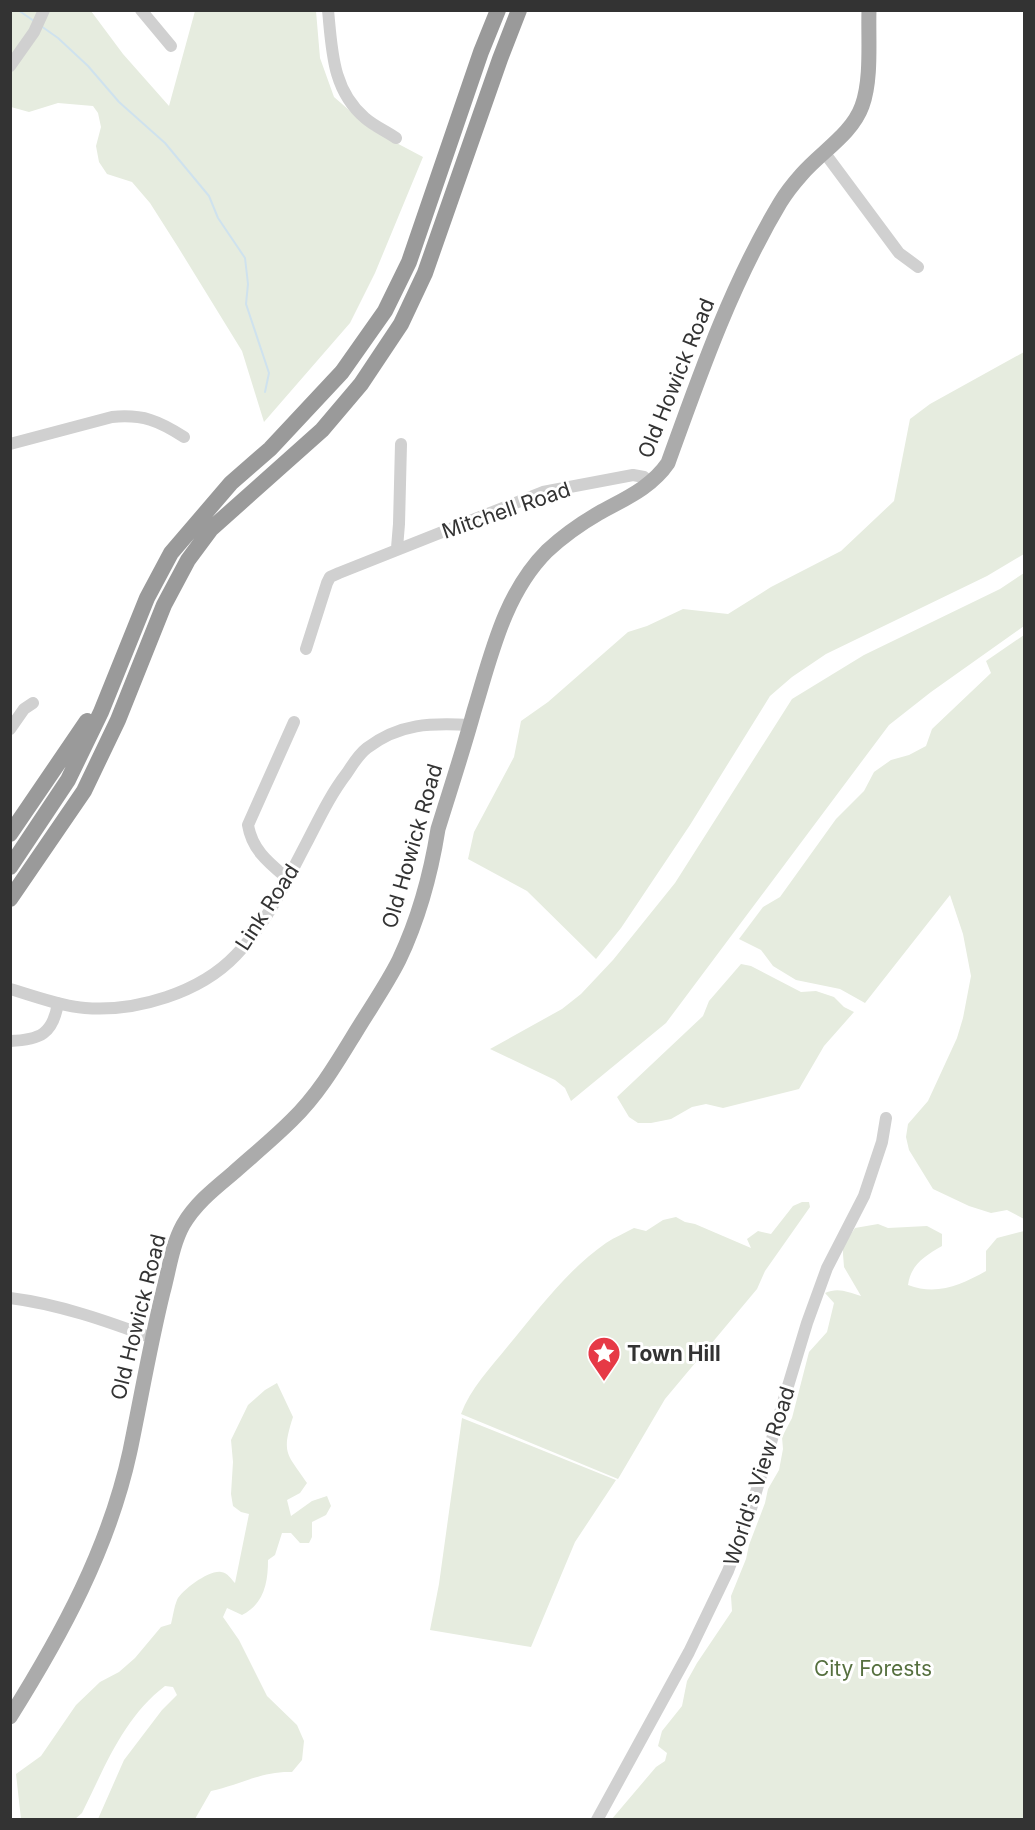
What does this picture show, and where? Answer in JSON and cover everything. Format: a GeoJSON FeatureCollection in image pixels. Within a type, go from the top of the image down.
{"type":"FeatureCollection","features":[{"type":"Feature","properties":{"kind":"highway"},"geometry":{"type":"LineString","coordinates":[[10,867],[68,780],[101,712],[147,598],[171,553],[231,483],[286,432],[342,372],[385,311],[409,262],[481,52],[498,10]]}},
{"type":"Feature","properties":{"kind":"highway"},"geometry":{"type":"LineString","coordinates":[[10,899],[84,791],[118,720],[164,605],[188,560],[211,529],[322,430],[362,384],[401,324],[425,273],[519,10]]}},
{"type":"Feature","properties":{"kind":"highway"},"geometry":{"type":"LineString","coordinates":[[10,834],[99,703],[123,658]]}},
{"type":"Feature","properties":{"kind":"main road","name":"Old Howick Road"},"geometry":{"type":"LineString","coordinates":[[10,1717],[74,1606],[98,1555],[114,1509],[129,1452],[152,1338],[176,1244],[186,1221],[207,1196],[300,1112],[332,1070],[399,960],[420,904],[438,830],[486,672],[511,602],[532,568],[553,546],[579,526],[651,483],[668,463],[728,301],[753,250],[789,189],[851,125],[863,105],[867,85],[869,10]]}},
{"type":"Feature","properties":{"kind":"street"},"geometry":{"type":"LineString","coordinates":[[141,10],[171,46]]}},
{"type":"Feature","properties":{"kind":"street"},"geometry":{"type":"LineString","coordinates":[[328,10],[334,66],[345,96],[366,119],[396,138]]}},
{"type":"Feature","properties":{"kind":"street"},"geometry":{"type":"LineString","coordinates":[[10,66],[34,32],[43,14]]}},
{"type":"Feature","properties":{"kind":"street"},"geometry":{"type":"LineString","coordinates":[[824,152],[899,253],[918,267]]}},
{"type":"Feature","properties":{"kind":"street"},"geometry":{"type":"LineString","coordinates":[[10,444],[112,417],[129,415],[144,417],[162,424],[184,437]]}},
{"type":"Feature","properties":{"kind":"street"},"geometry":{"type":"LineString","coordinates":[[397,548],[402,444]]}},
{"type":"Feature","properties":{"kind":"street","name":"Mitchell Road"},"geometry":{"type":"LineString","coordinates":[[306,650],[330,577],[397,548],[518,501],[559,488],[633,475],[644,477],[651,483]]}},
{"type":"Feature","properties":{"kind":"street"},"geometry":{"type":"LineString","coordinates":[[10,729],[24,709],[33,703]]}},
{"type":"Feature","properties":{"kind":"street"},"geometry":{"type":"LineString","coordinates":[[288,879],[256,849],[250,838],[248,825],[294,722]]}},
{"type":"Feature","properties":{"kind":"street","name":"Link Road"},"geometry":{"type":"LineString","coordinates":[[10,989],[84,1008],[143,1004],[163,999],[200,981],[236,956],[261,925],[288,879],[335,787],[365,749],[396,731],[419,725],[431,723],[470,725]]}},
{"type":"Feature","properties":{"kind":"street"},"geometry":{"type":"LineString","coordinates":[[10,1041],[33,1039],[47,1032],[56,1015],[58,1003]]}},
{"type":"Feature","properties":{"kind":"street","name":"World's View Road"},"geometry":{"type":"LineString","coordinates":[[597,1820],[684,1661],[728,1570],[750,1512],[807,1323],[827,1268],[864,1196],[882,1142],[886,1118]]}},
{"type":"Feature","properties":{"kind":"street"},"geometry":{"type":"LineString","coordinates":[[10,1298],[78,1313],[152,1338]]}},
{"type":"Feature","properties":{"kind":"green space"},"geometry":{"type":"Polygon","coordinates":[[[10,11],[91,11],[123,54],[169,106],[195,11],[316,11],[320,58],[334,97],[372,130],[423,157],[375,273],[350,323],[264,422],[242,351],[178,247],[150,203],[132,182],[107,174],[99,162],[96,146],[101,127],[98,113],[93,106],[58,103],[29,112],[11,107],[10,11]]]}},
{"type":"Feature","properties":{"kind":"green space"},"geometry":{"type":"Polygon","coordinates":[[[1024,352],[1024,554],[987,576],[826,654],[792,677],[770,696],[690,825],[621,928],[596,959],[527,891],[468,859],[474,832],[514,757],[521,721],[548,702],[628,632],[683,609],[728,614],[771,587],[841,551],[894,501],[910,419],[930,404],[1024,352]]]}},
{"type":"Feature","properties":{"kind":"green space"},"geometry":{"type":"Polygon","coordinates":[[[1024,573],[1024,626],[889,725],[666,1023],[571,1101],[565,1088],[555,1080],[490,1049],[562,1009],[581,994],[613,960],[675,883],[792,699],[864,655],[1000,589],[1024,573]]]}},
{"type":"Feature","properties":{"kind":"green space"},"geometry":{"type":"Polygon","coordinates":[[[1024,635],[1024,1219],[1007,1210],[991,1213],[969,1206],[933,1189],[909,1150],[906,1137],[908,1124],[928,1101],[957,1038],[971,976],[963,934],[950,895],[865,1003],[840,989],[796,980],[773,966],[761,950],[739,939],[763,907],[780,897],[836,819],[864,791],[874,772],[891,760],[909,755],[926,746],[932,729],[991,673],[986,661],[1024,635]]]}},
{"type":"Feature","properties":{"kind":"green space"},"geometry":{"type":"Polygon","coordinates":[[[741,964],[751,966],[801,992],[816,991],[834,997],[844,1007],[854,1012],[824,1046],[799,1089],[723,1108],[706,1104],[692,1107],[671,1119],[651,1123],[638,1123],[629,1117],[617,1097],[703,1016],[709,1001],[741,964]]]}},
{"type":"Feature","properties":{"kind":"green space"},"geometry":{"type":"Polygon","coordinates":[[[809,1202],[810,1207],[765,1271],[757,1289],[665,1399],[618,1479],[461,1414],[481,1378],[542,1305],[578,1265],[609,1241],[634,1228],[646,1231],[663,1220],[676,1217],[751,1248],[747,1239],[758,1231],[771,1234],[793,1206],[809,1202]]]}},
{"type":"Feature","properties":{"kind":"green space","name":"City Forests"},"geometry":{"type":"Polygon","coordinates":[[[878,1224],[888,1228],[927,1226],[942,1234],[942,1246],[920,1261],[912,1271],[908,1285],[929,1289],[958,1284],[986,1271],[986,1251],[997,1238],[1024,1231],[1024,1819],[611,1820],[656,1767],[665,1761],[667,1753],[658,1746],[662,1731],[682,1706],[687,1681],[732,1611],[731,1596],[746,1559],[768,1489],[779,1470],[783,1449],[782,1437],[792,1418],[809,1352],[827,1332],[834,1303],[825,1293],[839,1290],[861,1296],[844,1267],[843,1246],[855,1228],[878,1224]]]}},
{"type":"Feature","properties":{"kind":"green space"},"geometry":{"type":"Polygon","coordinates":[[[277,1383],[293,1417],[287,1439],[288,1453],[307,1483],[300,1493],[287,1500],[291,1516],[312,1501],[327,1496],[331,1506],[326,1515],[312,1522],[312,1537],[309,1543],[300,1543],[291,1533],[282,1533],[275,1555],[268,1560],[266,1585],[260,1599],[242,1615],[227,1608],[223,1617],[239,1640],[267,1696],[297,1725],[304,1741],[302,1760],[292,1772],[260,1776],[211,1791],[195,1819],[98,1819],[124,1760],[162,1710],[177,1695],[173,1687],[165,1686],[150,1699],[126,1728],[82,1813],[75,1819],[21,1819],[16,1774],[41,1756],[76,1705],[100,1682],[119,1672],[135,1658],[161,1627],[171,1624],[177,1600],[190,1586],[216,1572],[226,1574],[235,1583],[249,1514],[233,1506],[231,1440],[248,1405],[277,1383]]]}},
{"type":"Feature","properties":{"kind":"green space"},"geometry":{"type":"Polygon","coordinates":[[[462,1418],[616,1480],[575,1542],[531,1647],[430,1630],[439,1584],[462,1418]]]}},
{"type":"Feature","properties":{"kind":"waterway"},"geometry":{"type":"LineString","coordinates":[[18,10],[34,21]]}},
{"type":"Feature","properties":{"kind":"waterway"},"geometry":{"type":"LineString","coordinates":[[41,26],[58,38],[88,66],[119,102],[165,143],[209,196],[218,218],[245,258],[248,284],[246,304],[269,373],[265,392]]}},
{"type":"Feature","properties":{"kind":"place","name":"Town Hill"},"geometry":{"type":"Point","coordinates":[604,1382]}}]}
